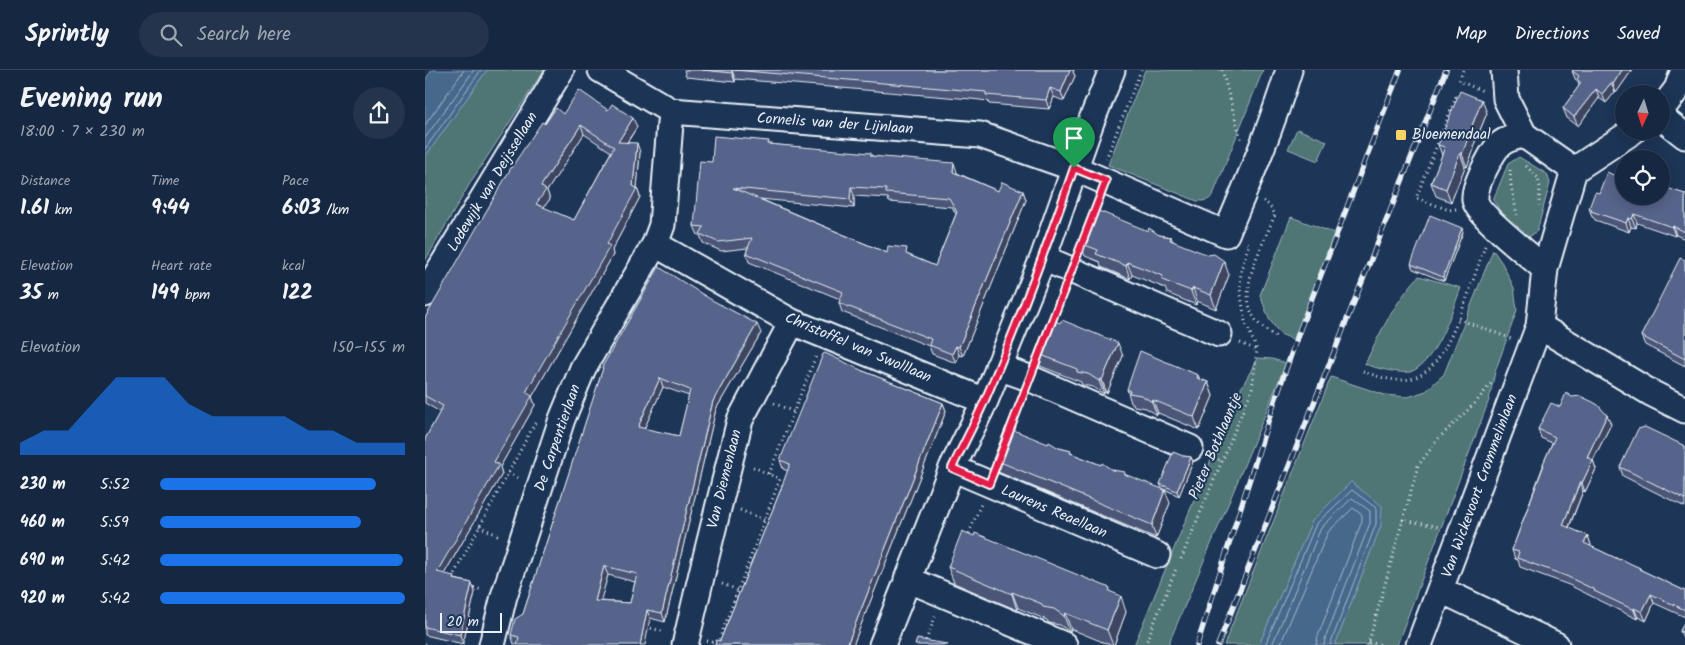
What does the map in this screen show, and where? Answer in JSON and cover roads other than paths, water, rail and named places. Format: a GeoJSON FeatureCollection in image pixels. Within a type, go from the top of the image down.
{"type":"FeatureCollection","features":[{"type":"Feature","properties":{"kind":"street","name":"Lodewijk van Deijssellaan"},"geometry":{"type":"LineString","coordinates":[[425,294],[561,70]]}},
{"type":"Feature","properties":{"kind":"street","name":"Cornelis van der Lijnlaan"},"geometry":{"type":"LineString","coordinates":[[601,70],[671,111],[980,135],[1074,168],[1226,234],[1278,105],[1289,70]]}},
{"type":"Feature","properties":{"kind":"street"},"geometry":{"type":"LineString","coordinates":[[882,645],[952,468],[985,401],[1043,258],[1111,70]]}},
{"type":"Feature","properties":{"kind":"street"},"geometry":{"type":"LineString","coordinates":[[1504,70],[1506,99],[1517,136],[1574,170],[1619,140]]}},
{"type":"Feature","properties":{"kind":"street"},"geometry":{"type":"LineString","coordinates":[[1670,98],[1677,89],[1684,70]]}},
{"type":"Feature","properties":{"kind":"street","name":"De Carpentierlaan"},"geometry":{"type":"LineString","coordinates":[[492,645],[504,596],[562,419],[583,368],[655,244],[662,224],[671,111]]}},
{"type":"Feature","properties":{"kind":"street"},"geometry":{"type":"LineString","coordinates":[[1670,124],[1685,136]]}},
{"type":"Feature","properties":{"kind":"street"},"geometry":{"type":"LineString","coordinates":[[1517,136],[1497,145],[1486,166],[1475,198],[1477,206],[1495,225],[1545,269]]}},
{"type":"Feature","properties":{"kind":"street","name":"Van Wickevoort Crommelinlaan"},"geometry":{"type":"LineString","coordinates":[[1419,645],[1539,326],[1545,269],[1574,170]]}},
{"type":"Feature","properties":{"kind":"street","name":"Christoffel van Swolllaan"},"geometry":{"type":"LineString","coordinates":[[655,244],[792,322],[985,401]]}},
{"type":"Feature","properties":{"kind":"street"},"geometry":{"type":"LineString","coordinates":[[1043,258],[1219,334]]}},
{"type":"Feature","properties":{"kind":"street","name":"Van Diemenlaan"},"geometry":{"type":"LineString","coordinates":[[686,641],[740,420],[792,322]]}},
{"type":"Feature","properties":{"kind":"street"},"geometry":{"type":"LineString","coordinates":[[1539,326],[1651,393],[1685,410]]}},
{"type":"Feature","properties":{"kind":"street"},"geometry":{"type":"LineString","coordinates":[[999,367],[1029,378],[1190,448]]}},
{"type":"Feature","properties":{"kind":"street","name":"Laurens Reaellaan"},"geometry":{"type":"LineString","coordinates":[[952,468],[1157,556]]}},
{"type":"Feature","properties":{"kind":"street"},"geometry":{"type":"LineString","coordinates":[[907,579],[1064,645]]}},
{"type":"Feature","properties":{"kind":"street"},"geometry":{"type":"LineString","coordinates":[[1441,590],[1557,645]]}},
{"type":"Feature","properties":{"kind":"water"},"geometry":{"type":"Polygon","coordinates":[[[432,70],[487,70],[425,157],[425,80],[432,70]]]}},
{"type":"Feature","properties":{"kind":"water"},"geometry":{"type":"Polygon","coordinates":[[[1351,482],[1382,506],[1381,525],[1335,645],[1259,645],[1312,521],[1351,482]]]}},
{"type":"Feature","properties":{"kind":"railway"},"geometry":{"type":"LineString","coordinates":[[1197,645],[1272,409],[1300,329],[1400,70]]}},
{"type":"Feature","properties":{"kind":"railway"},"geometry":{"type":"LineString","coordinates":[[1218,645],[1446,70]]}},
{"type":"Feature","properties":{"kind":"place","name":"Bloemendaal"},"geometry":{"type":"Point","coordinates":[1401,135]}}]}
